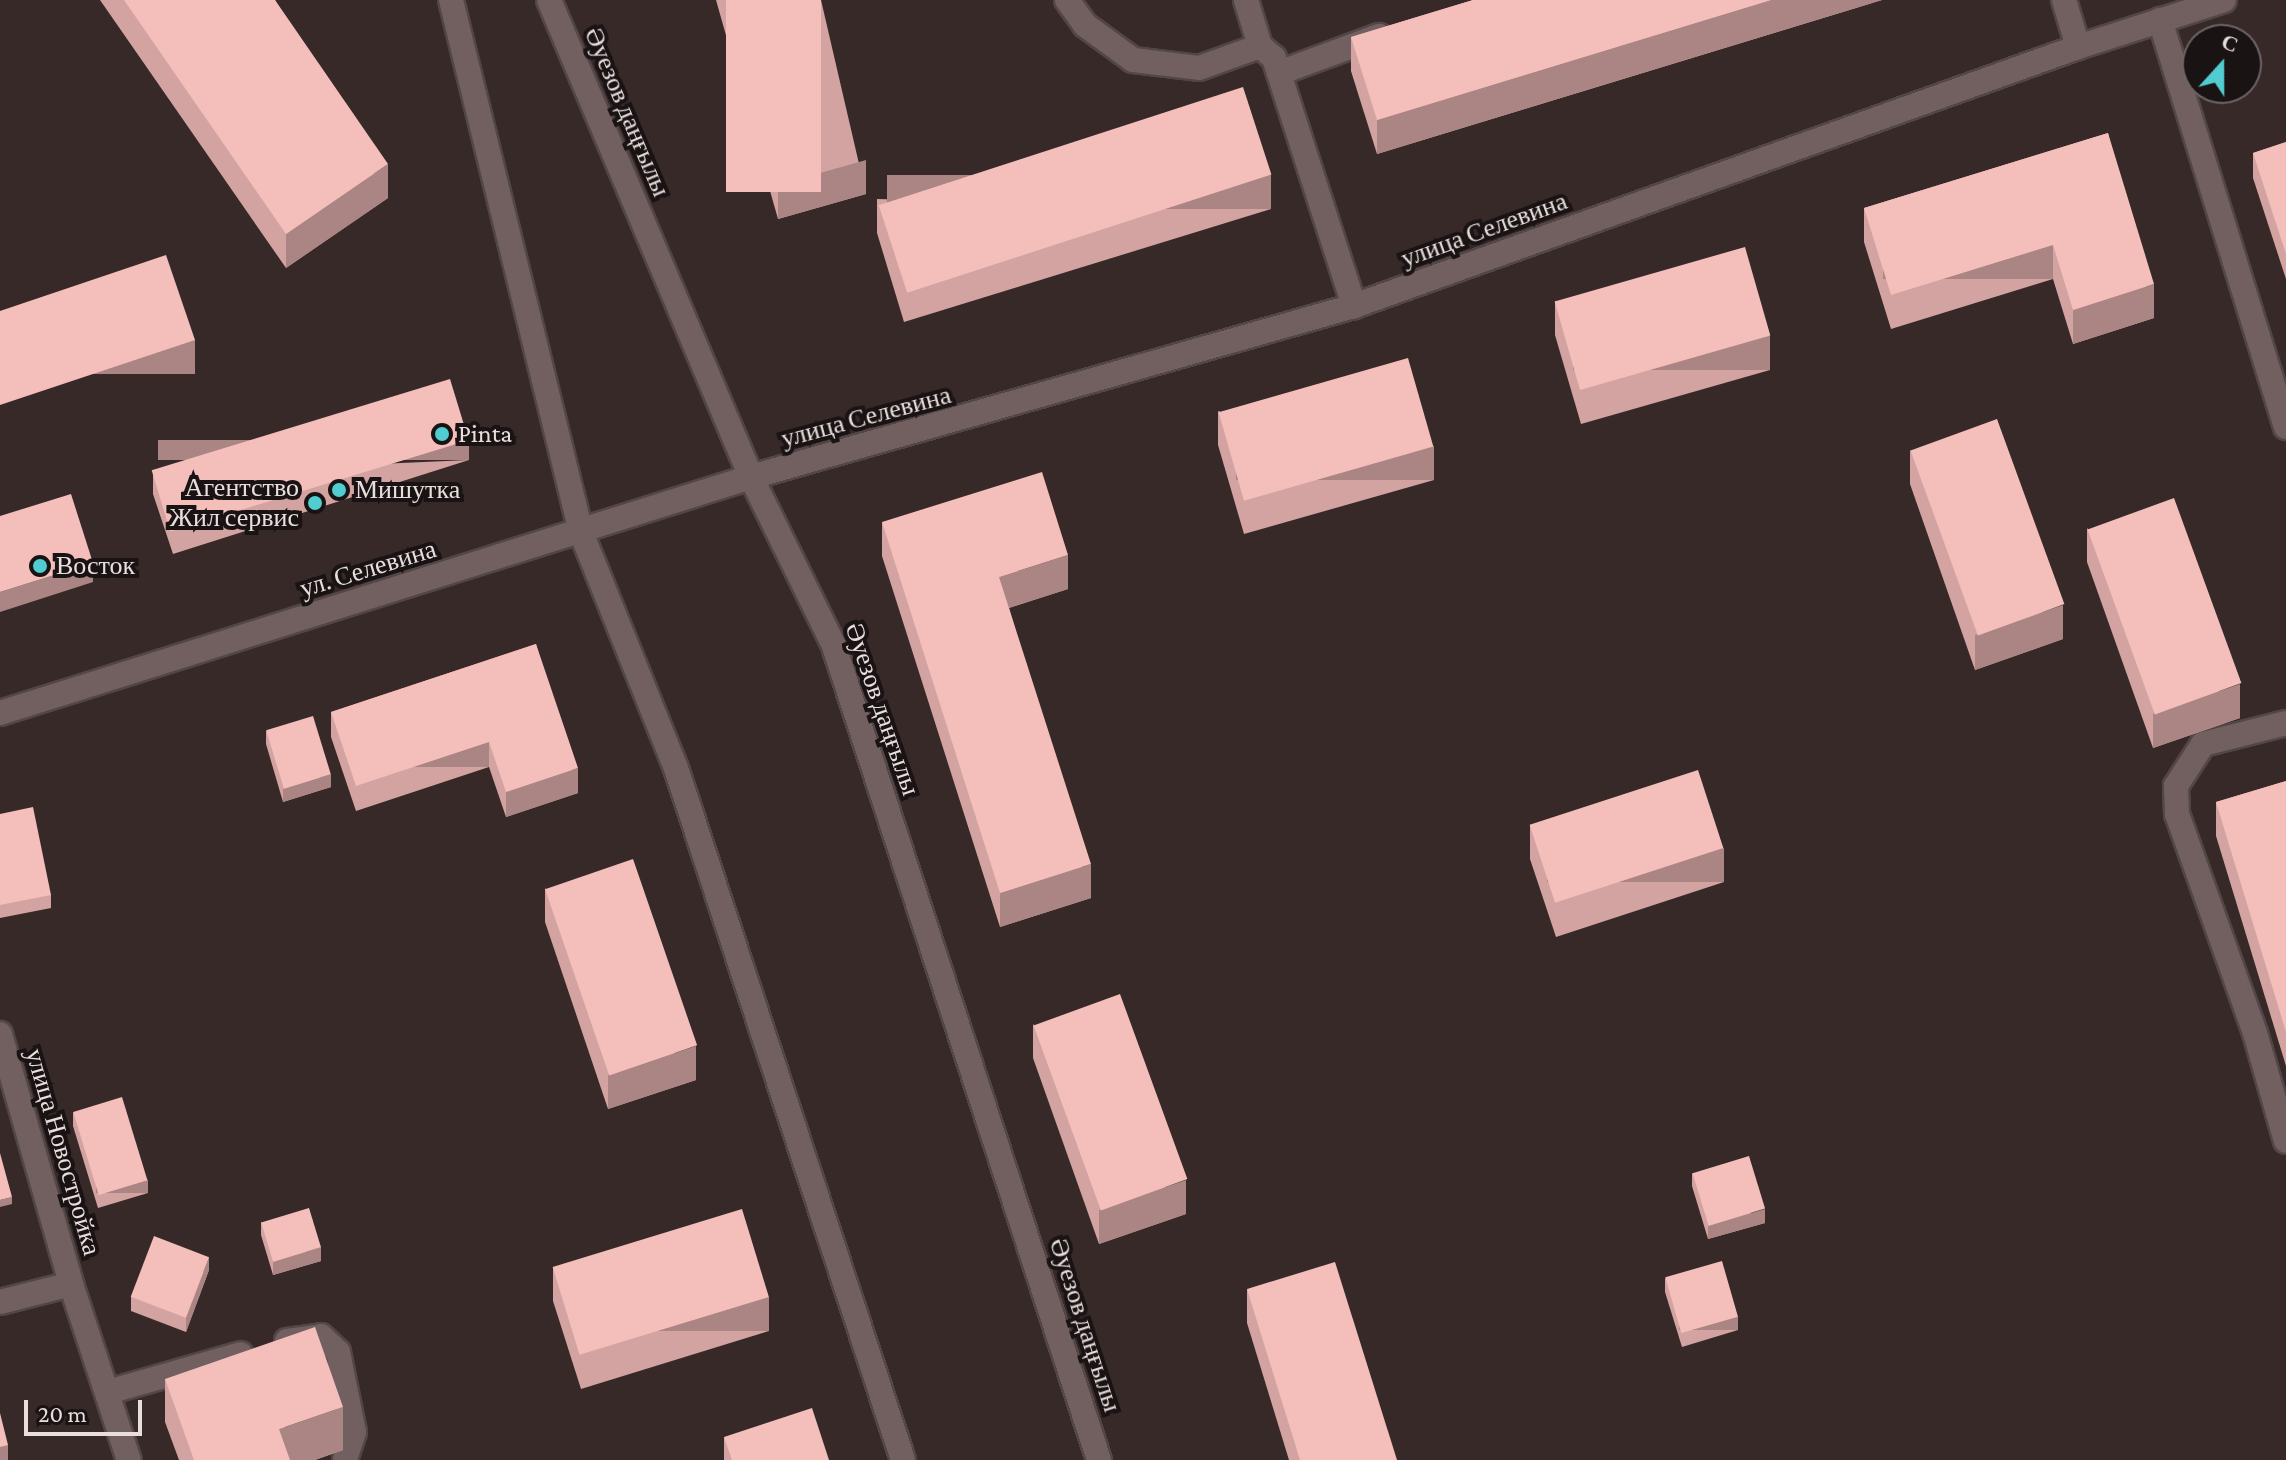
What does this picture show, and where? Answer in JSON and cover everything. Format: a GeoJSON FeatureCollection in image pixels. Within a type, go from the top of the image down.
{"type":"FeatureCollection","features":[{"type":"Feature","properties":{"kind":"street"},"geometry":{"type":"LineString","coordinates":[[451,0],[581,532],[676,768],[903,1460]]}},
{"type":"Feature","properties":{"kind":"street","name":"Әуезов даңғылы"},"geometry":{"type":"LineString","coordinates":[[549,0],[751,477],[834,646],[1099,1460]]}},
{"type":"Feature","properties":{"kind":"street"},"geometry":{"type":"LineString","coordinates":[[1067,0],[1085,25],[1133,60],[1199,68],[1260,46]]}},
{"type":"Feature","properties":{"kind":"street"},"geometry":{"type":"LineString","coordinates":[[1246,0],[1260,46],[1274,58],[1354,306]]}},
{"type":"Feature","properties":{"kind":"street"},"geometry":{"type":"LineString","coordinates":[[2064,0],[2078,47]]}},
{"type":"Feature","properties":{"kind":"street","name":"улица Селевина"},"geometry":{"type":"LineString","coordinates":[[751,477],[1354,306],[2078,47],[2224,0]]}},
{"type":"Feature","properties":{"kind":"street"},"geometry":{"type":"LineString","coordinates":[[2160,20],[2286,427]]}},
{"type":"Feature","properties":{"kind":"street"},"geometry":{"type":"LineString","coordinates":[[1279,73],[1408,26]]}},
{"type":"Feature","properties":{"kind":"street","name":"ул. Селевина"},"geometry":{"type":"LineString","coordinates":[[0,713],[751,477]]}},
{"type":"Feature","properties":{"kind":"street"},"geometry":{"type":"LineString","coordinates":[[2286,723],[2203,744],[2176,786],[2177,814],[2255,1033],[2286,1141]]}},
{"type":"Feature","properties":{"kind":"street","name":"улица Новостройка"},"geometry":{"type":"LineString","coordinates":[[0,1034],[71,1284],[129,1460]]}},
{"type":"Feature","properties":{"kind":"street"},"geometry":{"type":"LineString","coordinates":[[0,1302],[71,1284]]}},
{"type":"Feature","properties":{"kind":"street"},"geometry":{"type":"LineString","coordinates":[[108,1392],[310,1334],[321,1336],[338,1352],[353,1418],[354,1432],[345,1460]]}},
{"type":"Feature","properties":{"kind":"building"},"geometry":{"type":"Polygon","coordinates":[[[124,0],[275,0],[388,164],[286,234],[124,0]]]}},
{"type":"Feature","properties":{"kind":"building"},"geometry":{"type":"Polygon","coordinates":[[[726,0],[821,0],[821,192],[726,192],[726,0]]]}},
{"type":"Feature","properties":{"kind":"building"},"geometry":{"type":"Polygon","coordinates":[[[1473,0],[1771,0],[1377,120],[1351,37],[1473,0]]]}},
{"type":"Feature","properties":{"kind":"building"},"geometry":{"type":"Polygon","coordinates":[[[1243,87],[1271,174],[907,293],[879,205],[1243,87]]]}},
{"type":"Feature","properties":{"kind":"building"},"geometry":{"type":"Polygon","coordinates":[[[2108,133],[2154,284],[2073,310],[2053,245],[1891,295],[1864,208],[2108,133]]]}},
{"type":"Feature","properties":{"kind":"building"},"geometry":{"type":"Polygon","coordinates":[[[2286,142],[2286,254],[2253,153],[2286,142]]]}},
{"type":"Feature","properties":{"kind":"building"},"geometry":{"type":"Polygon","coordinates":[[[1745,247],[1770,335],[1580,390],[1555,302],[1745,247]]]}},
{"type":"Feature","properties":{"kind":"building"},"geometry":{"type":"Polygon","coordinates":[[[166,255],[195,340],[0,405],[0,311],[166,255]]]}},
{"type":"Feature","properties":{"kind":"building"},"geometry":{"type":"Polygon","coordinates":[[[1408,358],[1433,446],[1244,501],[1219,412],[1408,358]]]}},
{"type":"Feature","properties":{"kind":"building"},"geometry":{"type":"Polygon","coordinates":[[[450,379],[469,440],[170,531],[152,470],[450,379]]]}},
{"type":"Feature","properties":{"kind":"building"},"geometry":{"type":"Polygon","coordinates":[[[1997,419],[2064,604],[1978,636],[1911,450],[1997,419]]]}},
{"type":"Feature","properties":{"kind":"building"},"geometry":{"type":"Polygon","coordinates":[[[1042,472],[1068,555],[999,577],[1091,864],[1000,893],[882,522],[1042,472]]]}},
{"type":"Feature","properties":{"kind":"building"},"geometry":{"type":"Polygon","coordinates":[[[71,494],[93,563],[0,592],[0,516],[71,494]]]}},
{"type":"Feature","properties":{"kind":"building"},"geometry":{"type":"Polygon","coordinates":[[[2174,498],[2241,683],[2155,715],[2088,529],[2174,498]]]}},
{"type":"Feature","properties":{"kind":"building"},"geometry":{"type":"Polygon","coordinates":[[[536,644],[578,768],[506,792],[489,742],[356,786],[331,712],[536,644]]]}},
{"type":"Feature","properties":{"kind":"building"},"geometry":{"type":"Polygon","coordinates":[[[313,716],[331,774],[284,789],[266,730],[313,716]]]}},
{"type":"Feature","properties":{"kind":"building"},"geometry":{"type":"Polygon","coordinates":[[[1698,770],[1723,848],[1555,903],[1530,825],[1698,770]]]}},
{"type":"Feature","properties":{"kind":"building"},"geometry":{"type":"Polygon","coordinates":[[[2286,781],[2286,1032],[2216,802],[2286,781]]]}},
{"type":"Feature","properties":{"kind":"building"},"geometry":{"type":"Polygon","coordinates":[[[33,807],[51,895],[0,905],[0,814],[33,807]]]}},
{"type":"Feature","properties":{"kind":"building"},"geometry":{"type":"Polygon","coordinates":[[[633,859],[697,1045],[609,1076],[545,889],[633,859]]]}},
{"type":"Feature","properties":{"kind":"building"},"geometry":{"type":"Polygon","coordinates":[[[1120,994],[1187,1179],[1101,1211],[1034,1025],[1120,994]]]}},
{"type":"Feature","properties":{"kind":"building"},"geometry":{"type":"Polygon","coordinates":[[[122,1097],[147,1180],[99,1195],[73,1112],[122,1097]]]}},
{"type":"Feature","properties":{"kind":"building"},"geometry":{"type":"Polygon","coordinates":[[[0,1153],[12,1197],[0,1200],[0,1153]]]}},
{"type":"Feature","properties":{"kind":"building"},"geometry":{"type":"Polygon","coordinates":[[[1749,1156],[1765,1209],[1709,1226],[1693,1173],[1749,1156]]]}},
{"type":"Feature","properties":{"kind":"building"},"geometry":{"type":"Polygon","coordinates":[[[309,1208],[321,1247],[273,1262],[261,1223],[309,1208]]]}},
{"type":"Feature","properties":{"kind":"building"},"geometry":{"type":"Polygon","coordinates":[[[742,1209],[769,1297],[580,1355],[553,1267],[742,1209]]]}},
{"type":"Feature","properties":{"kind":"building"},"geometry":{"type":"Polygon","coordinates":[[[154,1236],[209,1257],[186,1318],[131,1297],[154,1236]]]}},
{"type":"Feature","properties":{"kind":"building"},"geometry":{"type":"Polygon","coordinates":[[[1722,1261],[1738,1317],[1681,1333],[1665,1277],[1722,1261]]]}},
{"type":"Feature","properties":{"kind":"building"},"geometry":{"type":"Polygon","coordinates":[[[1335,1262],[1397,1460],[1300,1460],[1247,1289],[1335,1262]]]}},
{"type":"Feature","properties":{"kind":"building"},"geometry":{"type":"Polygon","coordinates":[[[315,1327],[343,1407],[279,1429],[290,1460],[194,1460],[165,1379],[315,1327]]]}},
{"type":"Feature","properties":{"kind":"building"},"geometry":{"type":"Polygon","coordinates":[[[812,1408],[829,1460],[732,1460],[724,1437],[812,1408]]]}},
{"type":"Feature","properties":{"kind":"building"},"geometry":{"type":"Polygon","coordinates":[[[0,1413],[8,1445],[0,1447],[0,1413]]]}},
{"type":"Feature","properties":{"kind":"place","name":"Pinta"},"geometry":{"type":"Point","coordinates":[442,434]}},
{"type":"Feature","properties":{"kind":"place","name":"Мишутка"},"geometry":{"type":"Point","coordinates":[339,490]}},
{"type":"Feature","properties":{"kind":"place","name":"Агентство Жил сервис"},"geometry":{"type":"Point","coordinates":[315,503]}},
{"type":"Feature","properties":{"kind":"place","name":"Восток"},"geometry":{"type":"Point","coordinates":[40,566]}}]}
